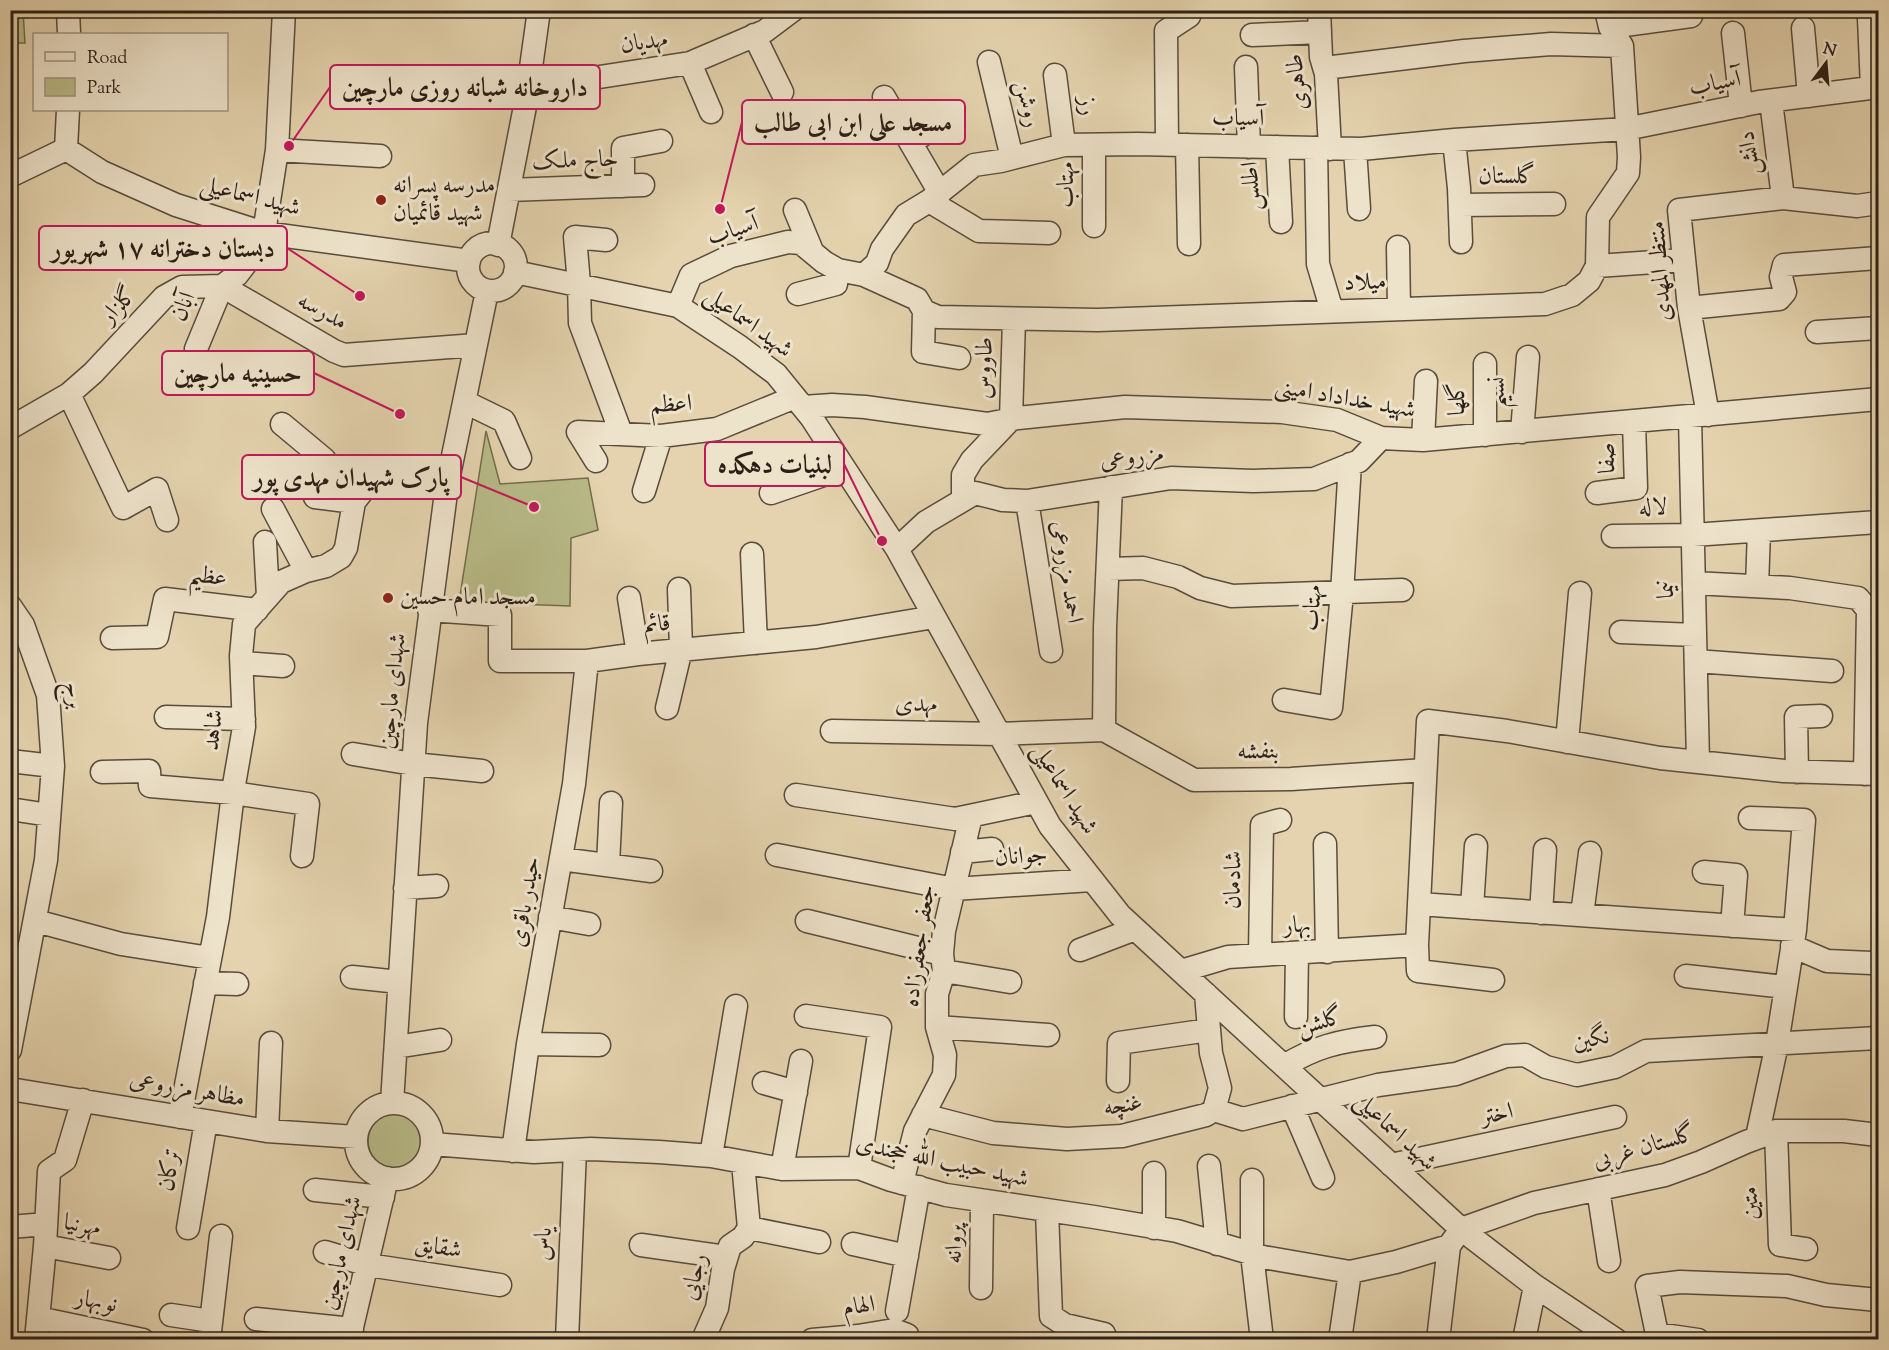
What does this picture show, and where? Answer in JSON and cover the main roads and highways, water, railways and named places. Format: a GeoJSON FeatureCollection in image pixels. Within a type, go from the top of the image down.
{"type":"FeatureCollection","features":[{"type":"Feature","properties":{"kind":"place","name":"داروخانه شبانه روزی مارچین"},"geometry":{"type":"Point","coordinates":[289,146]}},
{"type":"Feature","properties":{"kind":"place","name":"مدرسه پسرانه شهید قائمیان"},"geometry":{"type":"Point","coordinates":[381,200]}},
{"type":"Feature","properties":{"kind":"place","name":"مسجد علی ابن ابی طالب"},"geometry":{"type":"Point","coordinates":[720,209]}},
{"type":"Feature","properties":{"kind":"place","name":"دبستان دخترانه ۱۷ شهریور"},"geometry":{"type":"Point","coordinates":[360,296]}},
{"type":"Feature","properties":{"kind":"place","name":"حسینیه مارچین"},"geometry":{"type":"Point","coordinates":[400,414]}},
{"type":"Feature","properties":{"kind":"place","name":"پارک شهیدان مهدی پور"},"geometry":{"type":"Point","coordinates":[534,507]}},
{"type":"Feature","properties":{"kind":"place","name":"لبنیات دهکده"},"geometry":{"type":"Point","coordinates":[882,541]}},
{"type":"Feature","properties":{"kind":"place","name":"مسجد امام حسین"},"geometry":{"type":"Point","coordinates":[388,598]}}]}
